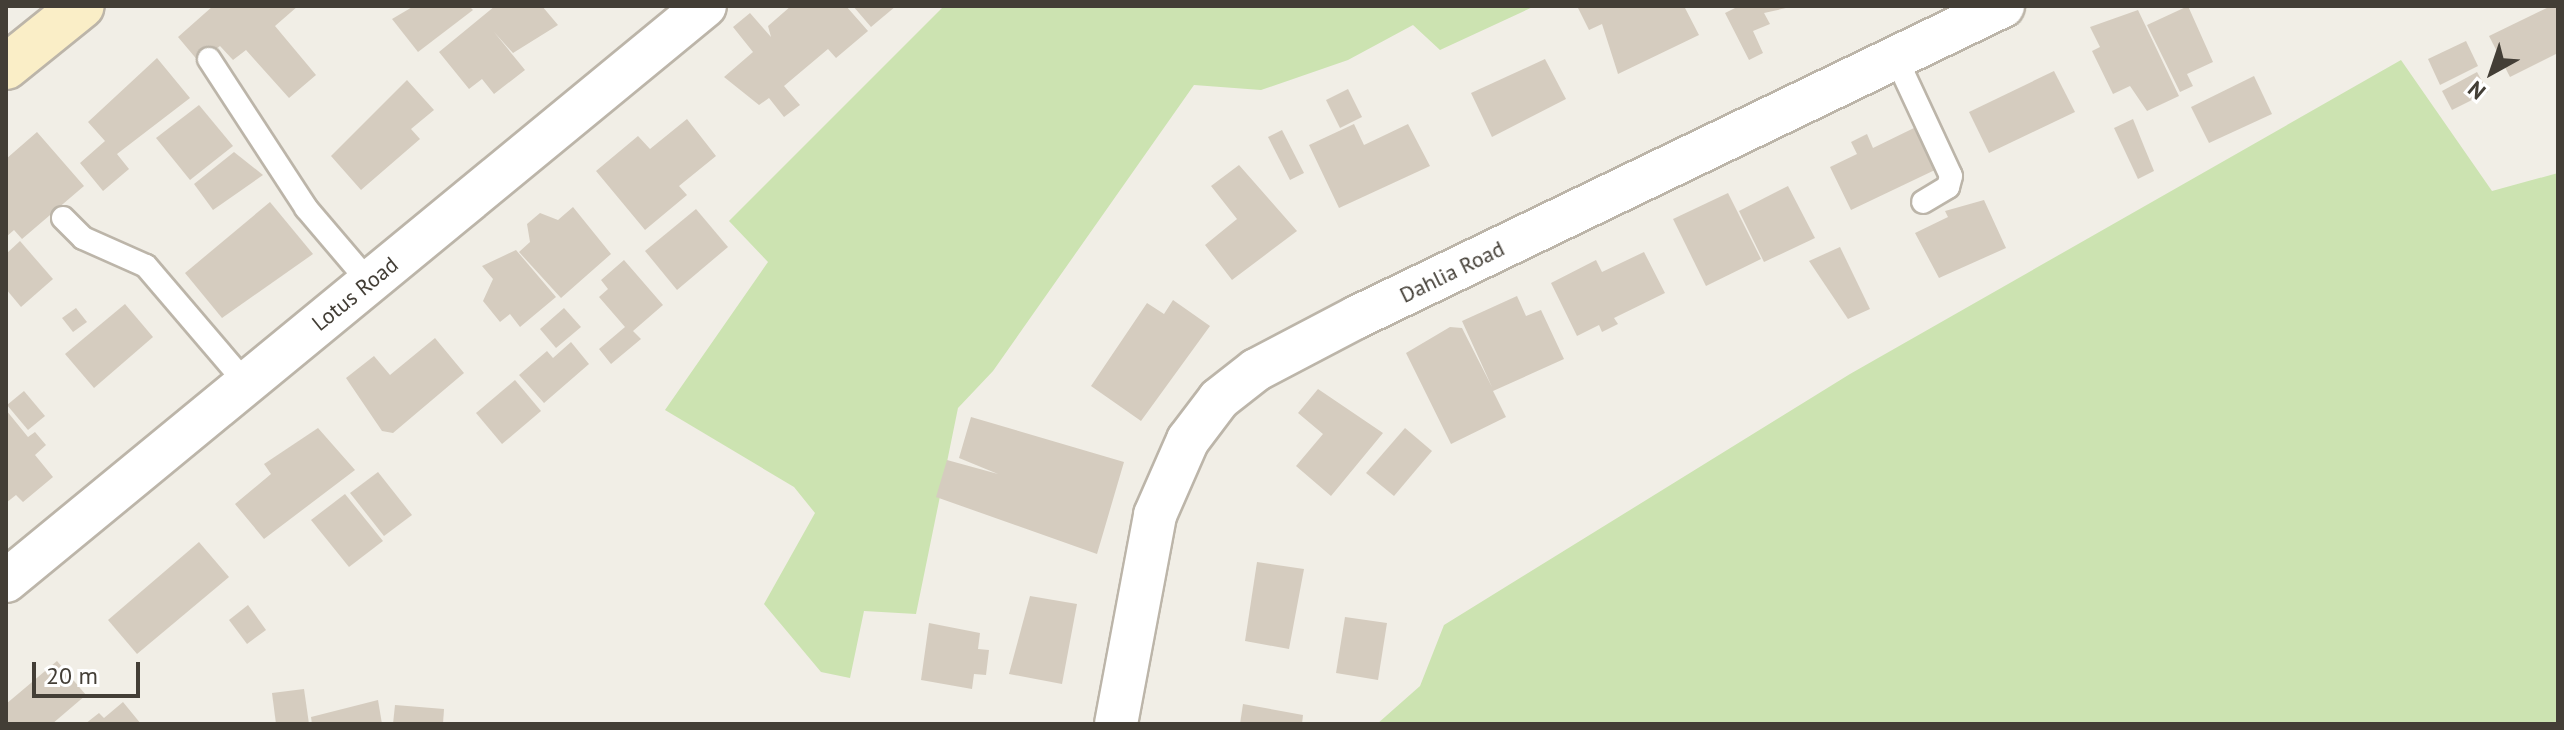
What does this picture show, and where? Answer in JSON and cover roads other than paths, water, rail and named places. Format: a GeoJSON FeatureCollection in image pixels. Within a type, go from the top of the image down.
{"type":"FeatureCollection","features":[{"type":"Feature","properties":{"kind":"main road"},"geometry":{"type":"LineString","coordinates":[[6,67],[82,6]]}},
{"type":"Feature","properties":{"kind":"street","name":"Lotus Road"},"geometry":{"type":"LineString","coordinates":[[6,581],[705,6]]}},
{"type":"Feature","properties":{"kind":"street","name":"Dahlia Road"},"geometry":{"type":"LineString","coordinates":[[1116,724],[1155,515],[1188,440],[1219,399],[1256,370],[1357,317],[2003,6]]}},
{"type":"Feature","properties":{"kind":"lane"},"geometry":{"type":"LineString","coordinates":[[1896,58],[1951,176],[1948,187],[1923,202]]}},
{"type":"Feature","properties":{"kind":"lane"},"geometry":{"type":"LineString","coordinates":[[209,59],[306,208],[369,282]]}},
{"type":"Feature","properties":{"kind":"lane"},"geometry":{"type":"LineString","coordinates":[[63,218],[83,238],[146,266],[246,383]]}}]}
